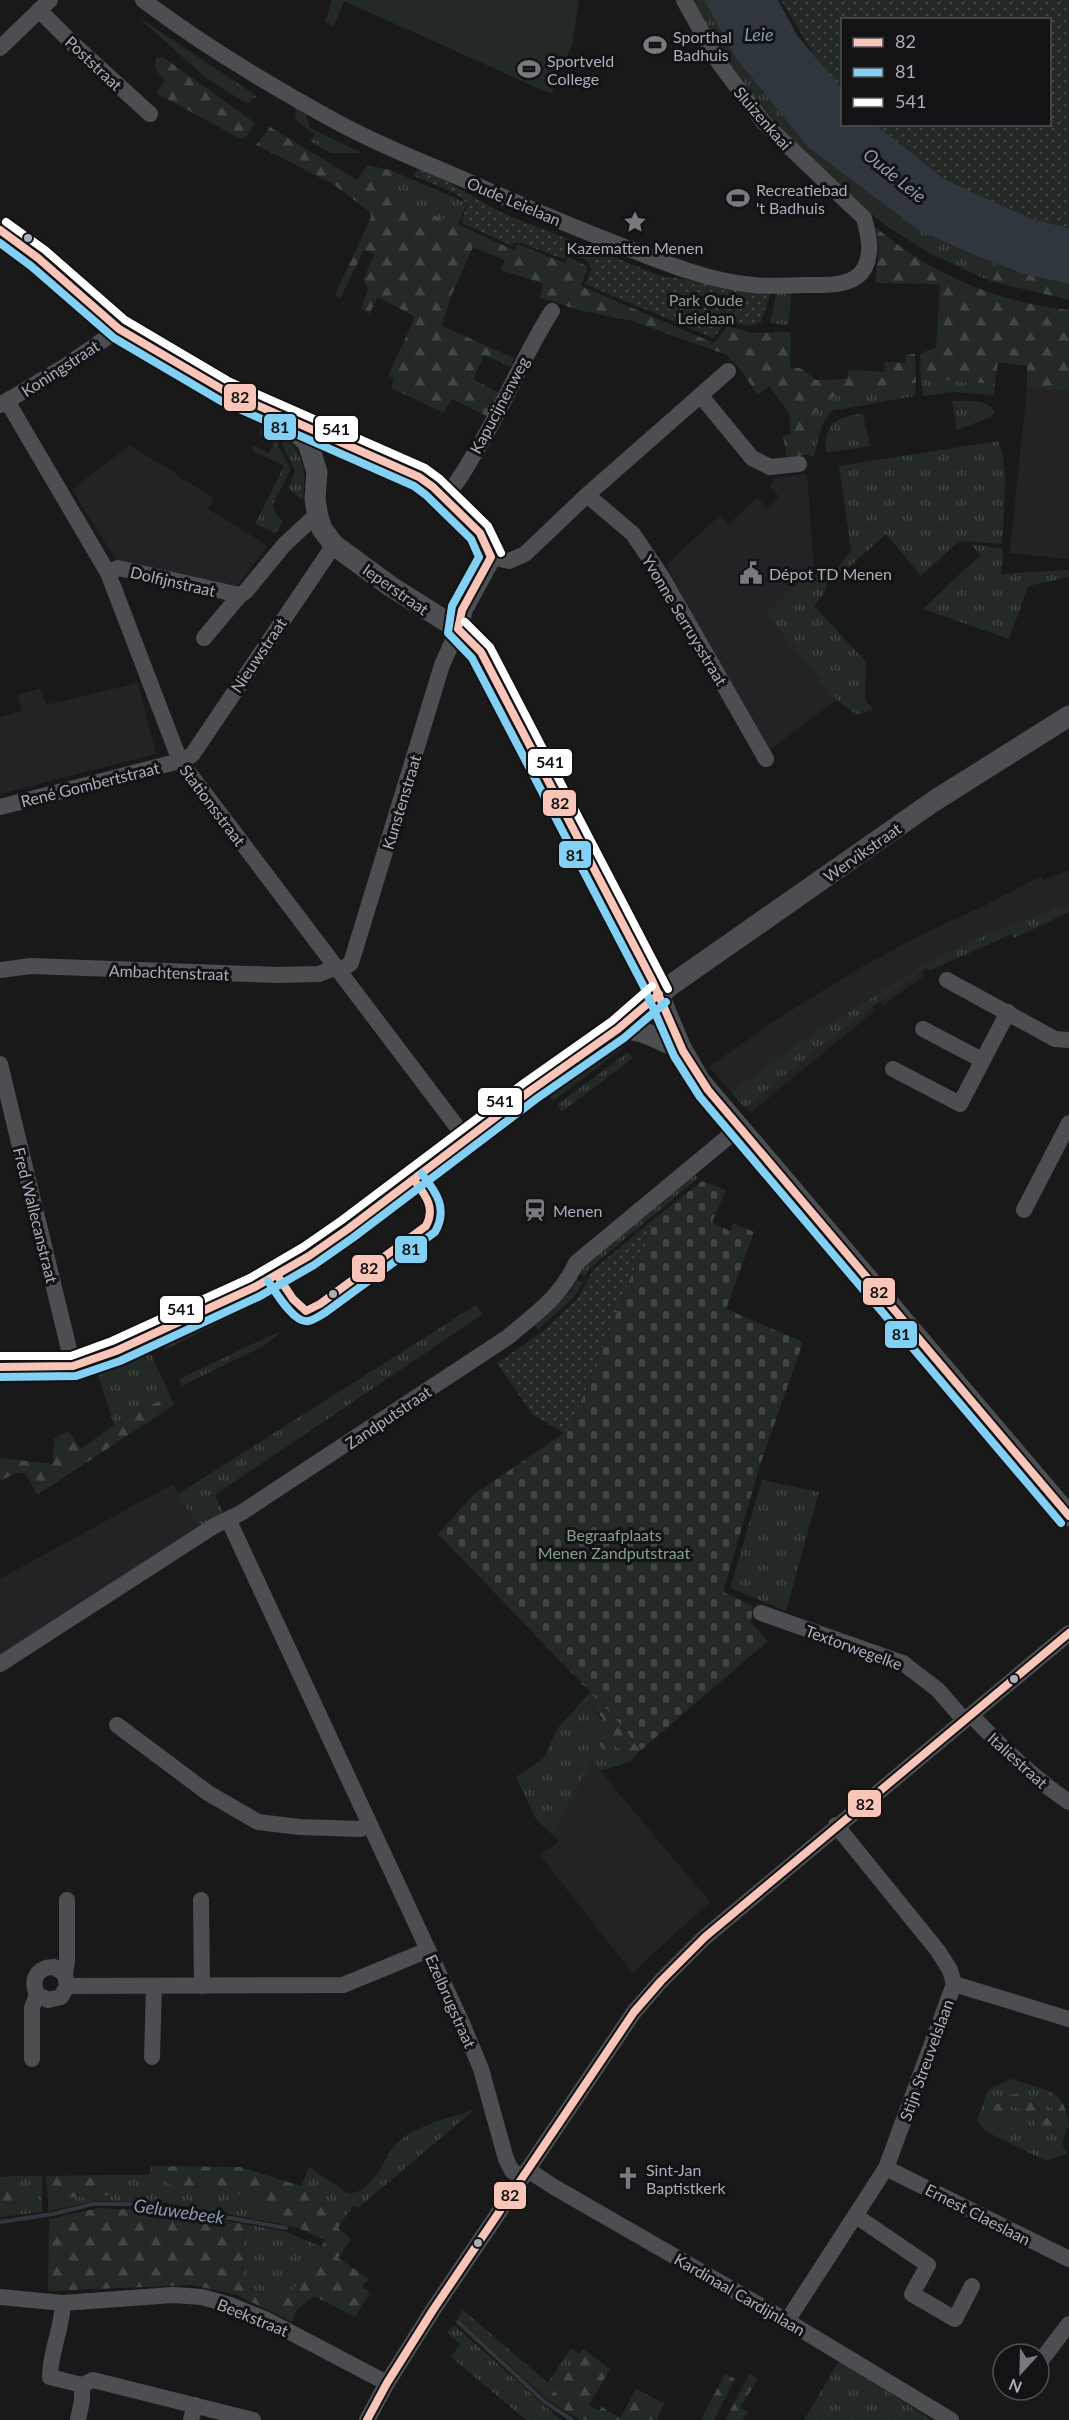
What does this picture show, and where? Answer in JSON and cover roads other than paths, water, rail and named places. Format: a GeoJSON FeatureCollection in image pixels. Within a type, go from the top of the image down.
{"type":"FeatureCollection","features":[{"type":"Feature","properties":{"kind":"street","name":"Oude Leielaan"},"geometry":{"type":"LineString","coordinates":[[143,0],[175,24],[337,122],[552,218],[664,262],[703,274],[753,285],[844,283],[856,277],[865,267],[869,255],[869,238],[864,218]]}},
{"type":"Feature","properties":{"kind":"street","name":"Sluizenkaai"},"geometry":{"type":"LineString","coordinates":[[684,0],[719,63],[764,123],[864,218]]}},
{"type":"Feature","properties":{"kind":"street","name":"Poststraat"},"geometry":{"type":"LineString","coordinates":[[0,48],[44,5],[72,43],[150,114]]}},
{"type":"Feature","properties":{"kind":"street","name":"Ieperstraat"},"geometry":{"type":"LineString","coordinates":[[0,230],[38,258],[119,329],[225,391],[346,444]]}},
{"type":"Feature","properties":{"kind":"street","name":"Kapucijnenweg"},"geometry":{"type":"LineString","coordinates":[[444,497],[461,477],[489,430],[532,342],[552,311]]}},
{"type":"Feature","properties":{"kind":"street","name":"Koningstraat"},"geometry":{"type":"LineString","coordinates":[[4,403],[119,329]]}},
{"type":"Feature","properties":{"kind":"street"},"geometry":{"type":"LineString","coordinates":[[491,557],[509,561],[525,554],[587,495],[728,370]]}},
{"type":"Feature","properties":{"kind":"street"},"geometry":{"type":"LineString","coordinates":[[700,396],[752,458],[771,467],[800,464]]}},
{"type":"Feature","properties":{"kind":"street","name":"Stationsstraat"},"geometry":{"type":"LineString","coordinates":[[4,403],[108,573],[180,761],[467,1140]]}},
{"type":"Feature","properties":{"kind":"street","name":"Ieperstraat"},"geometry":{"type":"LineString","coordinates":[[280,416],[308,443],[317,472],[315,499],[318,517],[322,529],[334,545],[390,586],[458,629],[481,652],[659,994],[681,1048],[702,1083],[1069,1516]]}},
{"type":"Feature","properties":{"kind":"street"},"geometry":{"type":"LineString","coordinates":[[317,472],[321,459],[329,448],[336,444],[346,444],[418,477],[444,497],[480,533],[491,557]]}},
{"type":"Feature","properties":{"kind":"street","name":"Yvonne Serruysstraat"},"geometry":{"type":"LineString","coordinates":[[587,495],[633,534],[662,577],[766,759]]}},
{"type":"Feature","properties":{"kind":"street","name":"Dolfijnstraat"},"geometry":{"type":"LineString","coordinates":[[204,638],[284,545],[313,518],[318,517]]}},
{"type":"Feature","properties":{"kind":"street","name":"Nieuwstraat"},"geometry":{"type":"LineString","coordinates":[[180,761],[192,755],[334,545]]}},
{"type":"Feature","properties":{"kind":"street"},"geometry":{"type":"LineString","coordinates":[[458,629],[462,610],[491,557]]}},
{"type":"Feature","properties":{"kind":"street","name":"Dolfijnstraat"},"geometry":{"type":"LineString","coordinates":[[108,573],[118,568],[240,595]]}},
{"type":"Feature","properties":{"kind":"street","name":"Kunstenstraat"},"geometry":{"type":"LineString","coordinates":[[339,969],[351,963],[442,665],[458,629]]}},
{"type":"Feature","properties":{"kind":"street","name":"Wervikstraat"},"geometry":{"type":"LineString","coordinates":[[73,1366],[149,1337],[278,1275],[348,1229],[618,1029],[659,994],[934,801],[1069,716]]}},
{"type":"Feature","properties":{"kind":"street","name":"René Gombertstraat"},"geometry":{"type":"LineString","coordinates":[[0,807],[180,761]]}},
{"type":"Feature","properties":{"kind":"street","name":"Ambachtenstraat"},"geometry":{"type":"LineString","coordinates":[[0,970],[31,966],[278,975],[319,974],[339,969]]}},
{"type":"Feature","properties":{"kind":"street"},"geometry":{"type":"LineString","coordinates":[[947,980],[1055,1039],[1069,1040]]}},
{"type":"Feature","properties":{"kind":"street"},"geometry":{"type":"LineString","coordinates":[[893,1070],[960,1104],[1008,1012]]}},
{"type":"Feature","properties":{"kind":"street"},"geometry":{"type":"LineString","coordinates":[[618,1029],[643,1031],[663,1042],[681,1048]]}},
{"type":"Feature","properties":{"kind":"street"},"geometry":{"type":"LineString","coordinates":[[923,1029],[982,1060]]}},
{"type":"Feature","properties":{"kind":"street","name":"Fred Wallecanstraat"},"geometry":{"type":"LineString","coordinates":[[0,1064],[73,1366]]}},
{"type":"Feature","properties":{"kind":"street"},"geometry":{"type":"LineString","coordinates":[[1024,1210],[1069,1123]]}},
{"type":"Feature","properties":{"kind":"street","name":"Zandputstraat"},"geometry":{"type":"LineString","coordinates":[[0,1664],[214,1526],[229,1521],[508,1336],[543,1308],[567,1283],[576,1263],[740,1126]]}},
{"type":"Feature","properties":{"kind":"street"},"geometry":{"type":"LineString","coordinates":[[0,1367],[73,1366]]}},
{"type":"Feature","properties":{"kind":"street","name":"Ezelbrugstraat"},"geometry":{"type":"LineString","coordinates":[[229,1521],[481,2069],[506,2159],[512,2171],[525,2174]]}},
{"type":"Feature","properties":{"kind":"street","name":"Textorwegelke"},"geometry":{"type":"LineString","coordinates":[[761,1613],[903,1664],[938,1690],[967,1718]]}},
{"type":"Feature","properties":{"kind":"street"},"geometry":{"type":"LineString","coordinates":[[367,2420],[387,2383],[634,2012],[705,1937],[836,1825],[1069,1633]]}},
{"type":"Feature","properties":{"kind":"street","name":"Italiestraat"},"geometry":{"type":"LineString","coordinates":[[967,1718],[1069,1802]]}},
{"type":"Feature","properties":{"kind":"street"},"geometry":{"type":"LineString","coordinates":[[117,1725],[200,1787],[258,1822],[360,1830],[370,1825]]}},
{"type":"Feature","properties":{"kind":"street","name":"Stijn Streuvelslaan"},"geometry":{"type":"LineString","coordinates":[[787,2321],[886,2168],[954,1984],[950,1970],[938,1951],[836,1825]]}},
{"type":"Feature","properties":{"kind":"street"},"geometry":{"type":"LineString","coordinates":[[37,1994],[48,2000],[55,2000],[65,1992],[67,1900]]}},
{"type":"Feature","properties":{"kind":"street"},"geometry":{"type":"LineString","coordinates":[[201,1900],[201,1986]]}},
{"type":"Feature","properties":{"kind":"street"},"geometry":{"type":"LineString","coordinates":[[32,2059],[32,2008],[37,1994],[34,1981],[41,1970],[54,1967],[66,1980],[154,1986],[343,1985],[428,1950]]}},
{"type":"Feature","properties":{"kind":"street"},"geometry":{"type":"LineString","coordinates":[[954,1984],[1069,2019]]}},
{"type":"Feature","properties":{"kind":"street"},"geometry":{"type":"LineString","coordinates":[[152,2057],[154,1986]]}},
{"type":"Feature","properties":{"kind":"street","name":"Ernest Claeslaan"},"geometry":{"type":"LineString","coordinates":[[886,2168],[1069,2259]]}},
{"type":"Feature","properties":{"kind":"street","name":"Kardinaal Cardijnlaan"},"geometry":{"type":"LineString","coordinates":[[525,2174],[549,2184],[787,2321],[951,2420]]}},
{"type":"Feature","properties":{"kind":"street"},"geometry":{"type":"LineString","coordinates":[[856,2216],[928,2265],[912,2294],[955,2319],[972,2286]]}},
{"type":"Feature","properties":{"kind":"street","name":"Beekstraat"},"geometry":{"type":"LineString","coordinates":[[0,2297],[63,2303],[173,2295],[202,2297],[267,2320],[387,2383]]}},
{"type":"Feature","properties":{"kind":"street"},"geometry":{"type":"LineString","coordinates":[[63,2303],[62,2321],[50,2368],[50,2377],[82,2385],[93,2380],[193,2412],[253,2420]]}},
{"type":"Feature","properties":{"kind":"street"},"geometry":{"type":"LineString","coordinates":[[1051,2347],[1069,2324]]}},
{"type":"Feature","properties":{"kind":"street"},"geometry":{"type":"LineString","coordinates":[[78,2420],[82,2385]]}},
{"type":"Feature","properties":{"kind":"water","name":"Leie"},"geometry":{"type":"Polygon","coordinates":[[[704,0],[778,0],[797,35],[841,88],[841,126],[877,126],[946,180],[1032,219],[1069,228],[1069,284],[1024,274],[967,252],[917,229],[808,147],[735,57],[704,0]]]}},
{"type":"Feature","properties":{"kind":"waterway","name":"Geluwebeek"},"geometry":{"type":"LineString","coordinates":[[0,2222],[53,2214],[93,2204],[152,2204],[286,2228]]}},
{"type":"Feature","properties":{"kind":"waterway","name":"Geluwebeek"},"geometry":{"type":"LineString","coordinates":[[458,2322],[545,2402],[572,2420]]}},
{"type":"Feature","properties":{"kind":"place","name":"Sporthal Badhuis"},"geometry":{"type":"Point","coordinates":[655,45]}},
{"type":"Feature","properties":{"kind":"place","name":"Sportveld College"},"geometry":{"type":"Point","coordinates":[529,69]}},
{"type":"Feature","properties":{"kind":"place","name":"Recreatiebad 't Badhuis"},"geometry":{"type":"Point","coordinates":[738,198]}},
{"type":"Feature","properties":{"kind":"place","name":"Kazematten Menen"},"geometry":{"type":"Point","coordinates":[635,222]}},
{"type":"Feature","properties":{"kind":"place","name":"Dépot TD Menen"},"geometry":{"type":"Point","coordinates":[751,573]}},
{"type":"Feature","properties":{"kind":"place","name":"Menen"},"geometry":{"type":"Point","coordinates":[535,1210]}},
{"type":"Feature","properties":{"kind":"place","name":"Sint-Jan Baptistkerk"},"geometry":{"type":"Point","coordinates":[628,2178]}},
{"type":"Feature","properties":{"kind":"water label","name":"Oude Leie"},"geometry":{"type":"Point","coordinates":[895,175]}},
{"type":"Feature","properties":{"kind":"park label","name":"Park Oude Leielaan"},"geometry":{"type":"Point","coordinates":[706,308]}},
{"type":"Feature","properties":{"kind":"park label","name":"Begraafplaats Menen Zandputstraat"},"geometry":{"type":"Point","coordinates":[614,1543]}}]}
